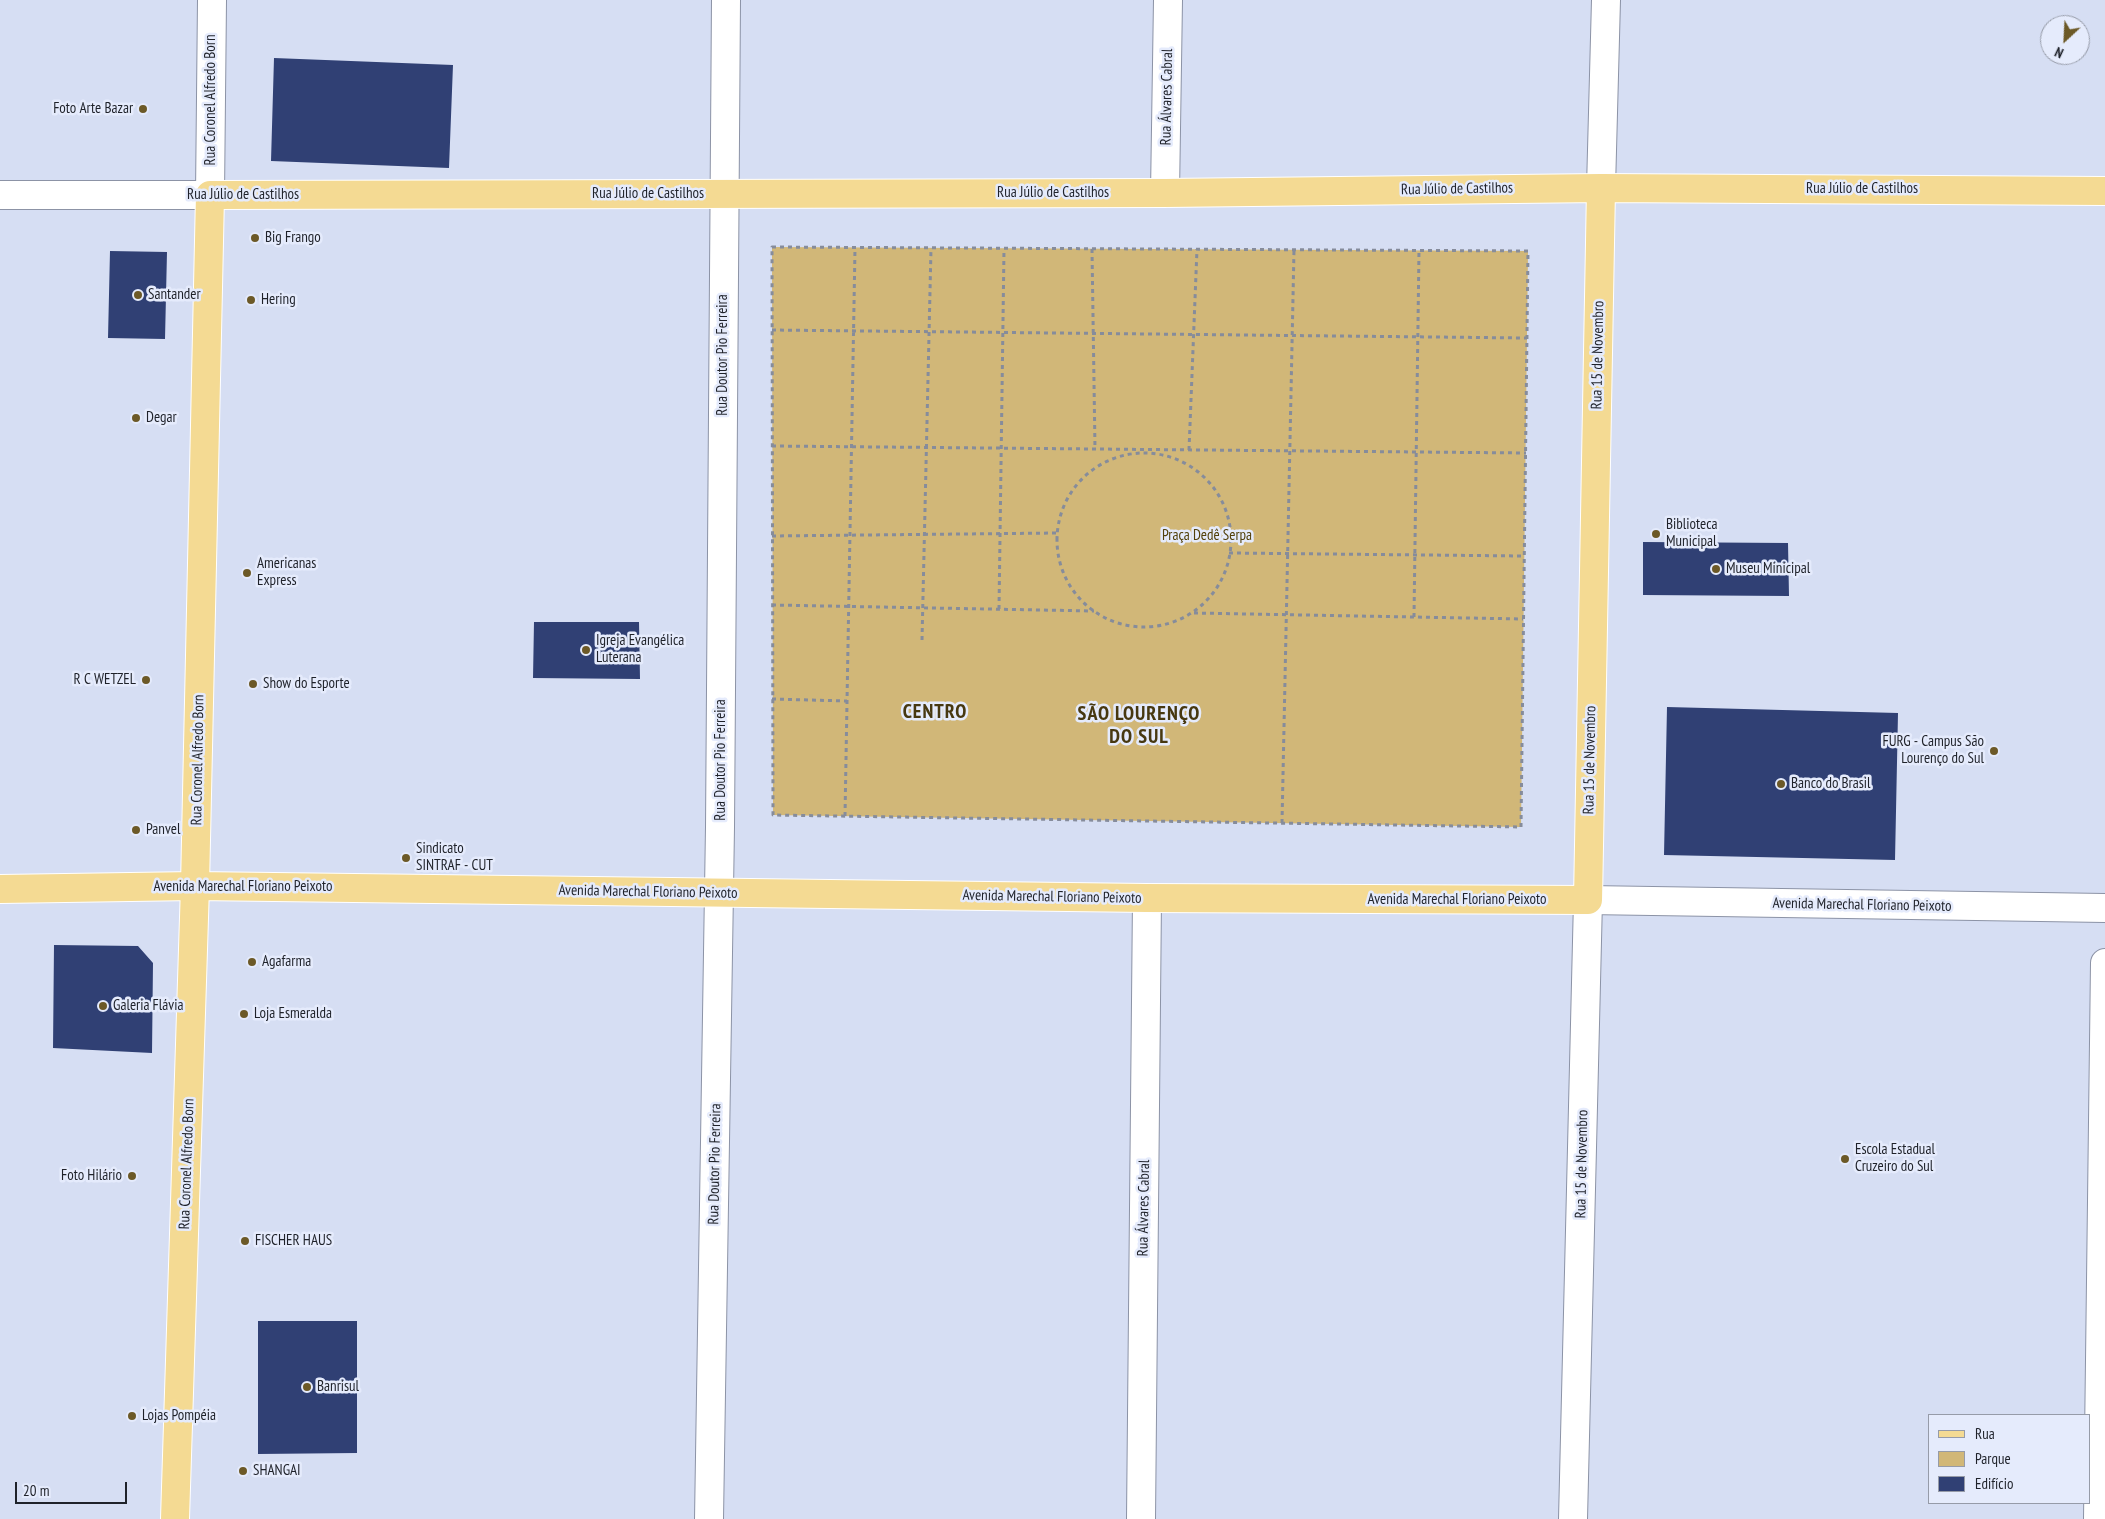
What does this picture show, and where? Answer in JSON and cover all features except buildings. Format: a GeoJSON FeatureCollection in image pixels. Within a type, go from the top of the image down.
{"type":"FeatureCollection","features":[{"type":"Feature","properties":{"kind":"main road","name":"Rua Júlio de Castilhos"},"geometry":{"type":"LineString","coordinates":[[210,195],[1165,193],[1601,188],[2105,191]]}},
{"type":"Feature","properties":{"kind":"main road","name":"Rua 15 de Novembro"},"geometry":{"type":"LineString","coordinates":[[1588,900],[1601,188]]}},
{"type":"Feature","properties":{"kind":"main road","name":"Rua Coronel Alfredo Born"},"geometry":{"type":"LineString","coordinates":[[175,1519],[195,886],[210,195]]}},
{"type":"Feature","properties":{"kind":"main road","name":"Avenida Marechal Floriano Peixoto"},"geometry":{"type":"LineString","coordinates":[[0,889],[195,886],[1148,898],[1588,900]]}},
{"type":"Feature","properties":{"kind":"street","name":"Rua Coronel Alfredo Born"},"geometry":{"type":"LineString","coordinates":[[210,195],[212,0]]}},
{"type":"Feature","properties":{"kind":"street","name":"Rua Doutor Pio Ferreira"},"geometry":{"type":"LineString","coordinates":[[709,1519],[720,893],[726,0]]}},
{"type":"Feature","properties":{"kind":"street","name":"Rua Álvares Cabral"},"geometry":{"type":"LineString","coordinates":[[1165,193],[1168,0]]}},
{"type":"Feature","properties":{"kind":"street","name":"Rua 15 de Novembro"},"geometry":{"type":"LineString","coordinates":[[1601,188],[1606,0]]}},
{"type":"Feature","properties":{"kind":"street","name":"Rua Júlio de Castilhos"},"geometry":{"type":"LineString","coordinates":[[0,195],[210,195]]}},
{"type":"Feature","properties":{"kind":"street","name":"Rua Álvares Cabral"},"geometry":{"type":"LineString","coordinates":[[1141,1519],[1148,898]]}},
{"type":"Feature","properties":{"kind":"street","name":"Rua 15 de Novembro"},"geometry":{"type":"LineString","coordinates":[[1573,1519],[1588,900]]}},
{"type":"Feature","properties":{"kind":"street","name":"Avenida Marechal Floriano Peixoto"},"geometry":{"type":"LineString","coordinates":[[1588,900],[2105,908]]}},
{"type":"Feature","properties":{"kind":"street"},"geometry":{"type":"LineString","coordinates":[[2098,1519],[2105,963]]}},
{"type":"Feature","properties":{"kind":"path"},"geometry":{"type":"LineString","coordinates":[[772,247],[855,248],[1528,251],[1520,827],[772,815],[772,247]]}},
{"type":"Feature","properties":{"kind":"path"},"geometry":{"type":"LineString","coordinates":[[845,816],[855,248]]}},
{"type":"Feature","properties":{"kind":"path"},"geometry":{"type":"LineString","coordinates":[[922,640],[931,248]]}},
{"type":"Feature","properties":{"kind":"path"},"geometry":{"type":"LineString","coordinates":[[999,609],[1004,248]]}},
{"type":"Feature","properties":{"kind":"path"},"geometry":{"type":"LineString","coordinates":[[1092,249],[1096,449]]}},
{"type":"Feature","properties":{"kind":"path"},"geometry":{"type":"LineString","coordinates":[[1189,450],[1197,250]]}},
{"type":"Feature","properties":{"kind":"path"},"geometry":{"type":"LineString","coordinates":[[1282,823],[1294,250]]}},
{"type":"Feature","properties":{"kind":"path"},"geometry":{"type":"LineString","coordinates":[[1414,617],[1419,250]]}},
{"type":"Feature","properties":{"kind":"path"},"geometry":{"type":"LineString","coordinates":[[772,330],[1292,334],[1527,338]]}},
{"type":"Feature","properties":{"kind":"path"},"geometry":{"type":"LineString","coordinates":[[772,446],[1526,453]]}},
{"type":"Feature","properties":{"kind":"path"},"geometry":{"type":"LineString","coordinates":[[1155,453],[1184,462],[1208,480],[1225,505],[1232,534],[1228,564],[1215,591],[1193,613],[1166,625],[1136,627],[1110,620],[1095,611],[1087,605],[1070,585],[1059,560],[1057,533],[1062,507],[1076,484],[1097,466],[1125,454],[1155,453]]}},
{"type":"Feature","properties":{"kind":"path"},"geometry":{"type":"LineString","coordinates":[[772,536],[1057,533]]}},
{"type":"Feature","properties":{"kind":"path"},"geometry":{"type":"LineString","coordinates":[[1230,553],[1524,556]]}},
{"type":"Feature","properties":{"kind":"path"},"geometry":{"type":"LineString","coordinates":[[772,605],[1095,611]]}},
{"type":"Feature","properties":{"kind":"path"},"geometry":{"type":"LineString","coordinates":[[1193,613],[1523,619]]}},
{"type":"Feature","properties":{"kind":"path"},"geometry":{"type":"LineString","coordinates":[[772,699],[847,702]]}},
{"type":"Feature","properties":{"kind":"green space","name":"Praça Dedê Serpa"},"geometry":{"type":"Polygon","coordinates":[[[772,247],[1528,251],[1521,827],[773,815],[772,247]]]}},
{"type":"Feature","properties":{"kind":"place","name":"Foto Arte Bazar"},"geometry":{"type":"Point","coordinates":[143,109]}},
{"type":"Feature","properties":{"kind":"place","name":"Big Frango"},"geometry":{"type":"Point","coordinates":[255,238]}},
{"type":"Feature","properties":{"kind":"place","name":"Santander"},"geometry":{"type":"Point","coordinates":[138,295]}},
{"type":"Feature","properties":{"kind":"place","name":"Hering"},"geometry":{"type":"Point","coordinates":[251,300]}},
{"type":"Feature","properties":{"kind":"place","name":"Degar"},"geometry":{"type":"Point","coordinates":[136,418]}},
{"type":"Feature","properties":{"kind":"place","name":"Biblioteca Municipal"},"geometry":{"type":"Point","coordinates":[1656,534]}},
{"type":"Feature","properties":{"kind":"place","name":"Museu Minicipal"},"geometry":{"type":"Point","coordinates":[1716,569]}},
{"type":"Feature","properties":{"kind":"place","name":"Americanas Express"},"geometry":{"type":"Point","coordinates":[247,573]}},
{"type":"Feature","properties":{"kind":"place","name":"Igreja Evangélica Luterana"},"geometry":{"type":"Point","coordinates":[586,650]}},
{"type":"Feature","properties":{"kind":"place","name":"R C WETZEL"},"geometry":{"type":"Point","coordinates":[146,680]}},
{"type":"Feature","properties":{"kind":"place","name":"Show do Esporte"},"geometry":{"type":"Point","coordinates":[253,684]}},
{"type":"Feature","properties":{"kind":"place","name":"FURG - Campus São Lourenço do Sul"},"geometry":{"type":"Point","coordinates":[1994,751]}},
{"type":"Feature","properties":{"kind":"place","name":"Banco do Brasil"},"geometry":{"type":"Point","coordinates":[1781,784]}},
{"type":"Feature","properties":{"kind":"place","name":"Panvel"},"geometry":{"type":"Point","coordinates":[136,830]}},
{"type":"Feature","properties":{"kind":"place","name":"Sindicato SINTRAF - CUT"},"geometry":{"type":"Point","coordinates":[406,858]}},
{"type":"Feature","properties":{"kind":"place","name":"Agafarma"},"geometry":{"type":"Point","coordinates":[252,962]}},
{"type":"Feature","properties":{"kind":"place","name":"Galeria Flávia"},"geometry":{"type":"Point","coordinates":[103,1006]}},
{"type":"Feature","properties":{"kind":"place","name":"Loja Esmeralda"},"geometry":{"type":"Point","coordinates":[244,1014]}},
{"type":"Feature","properties":{"kind":"place","name":"Escola Estadual Cruzeiro do Sul"},"geometry":{"type":"Point","coordinates":[1845,1159]}},
{"type":"Feature","properties":{"kind":"place","name":"Foto Hilário"},"geometry":{"type":"Point","coordinates":[132,1176]}},
{"type":"Feature","properties":{"kind":"place","name":"FISCHER HAUS"},"geometry":{"type":"Point","coordinates":[245,1241]}},
{"type":"Feature","properties":{"kind":"place","name":"Banrisul"},"geometry":{"type":"Point","coordinates":[307,1387]}},
{"type":"Feature","properties":{"kind":"place","name":"Lojas Pompéia"},"geometry":{"type":"Point","coordinates":[132,1416]}},
{"type":"Feature","properties":{"kind":"place","name":"SHANGAI"},"geometry":{"type":"Point","coordinates":[243,1471]}},
{"type":"Feature","properties":{"kind":"district","name":"CENTRO"},"geometry":{"type":"Point","coordinates":[935,712]}},
{"type":"Feature","properties":{"kind":"district","name":"SÃO LOURENÇO DO SUL"},"geometry":{"type":"Point","coordinates":[1139,726]}}]}
